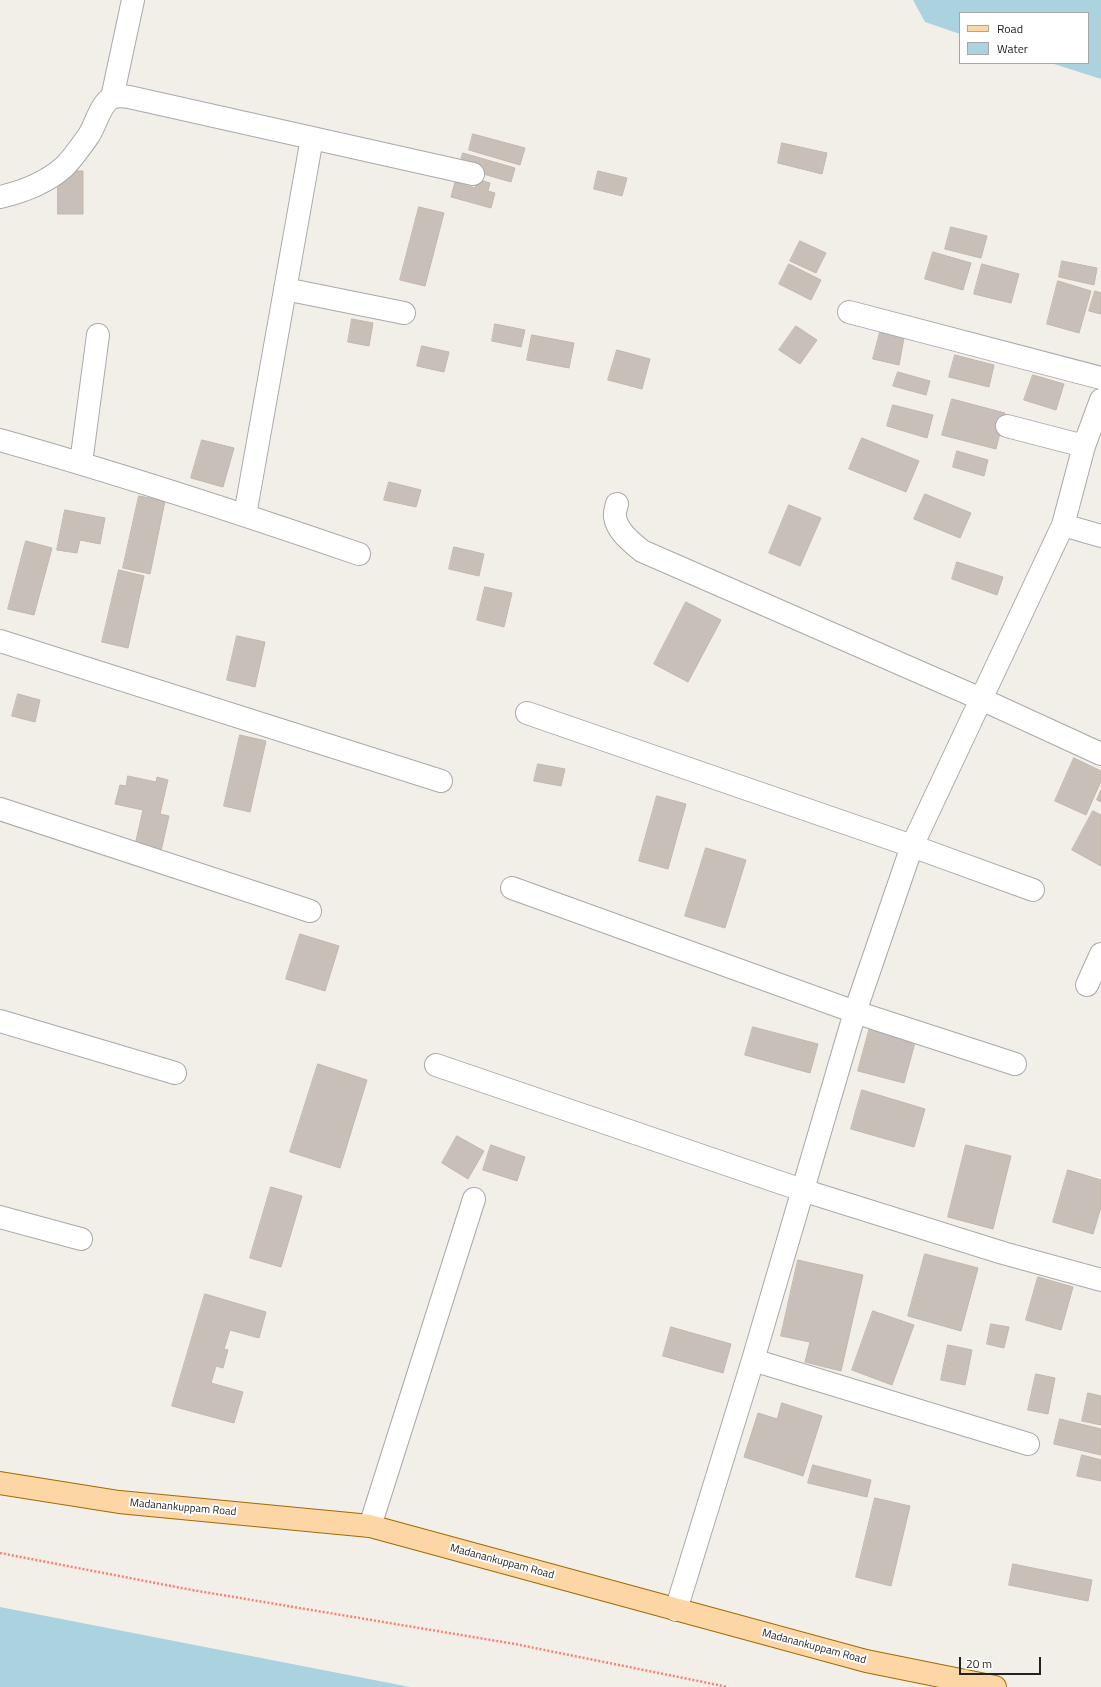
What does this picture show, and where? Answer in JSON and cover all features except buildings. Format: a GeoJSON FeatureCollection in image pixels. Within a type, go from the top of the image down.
{"type":"FeatureCollection","features":[{"type":"Feature","properties":{"kind":"main road","name":"Madanankuppam Road"},"geometry":{"type":"LineString","coordinates":[[0,1484],[119,1502],[370,1526],[866,1661],[995,1687]]}},
{"type":"Feature","properties":{"kind":"street"},"geometry":{"type":"LineString","coordinates":[[112,98],[134,0]]}},
{"type":"Feature","properties":{"kind":"street"},"geometry":{"type":"LineString","coordinates":[[0,197],[16,194],[46,179],[64,166],[88,136],[105,104],[112,98],[118,96],[129,97],[473,174]]}},
{"type":"Feature","properties":{"kind":"street"},"geometry":{"type":"LineString","coordinates":[[245,515],[312,138]]}},
{"type":"Feature","properties":{"kind":"street"},"geometry":{"type":"LineString","coordinates":[[285,289],[404,313]]}},
{"type":"Feature","properties":{"kind":"street"},"geometry":{"type":"LineString","coordinates":[[849,312],[1101,378]]}},
{"type":"Feature","properties":{"kind":"street"},"geometry":{"type":"LineString","coordinates":[[81,463],[98,335]]}},
{"type":"Feature","properties":{"kind":"street"},"geometry":{"type":"LineString","coordinates":[[676,1610],[753,1360],[855,1012],[912,846],[1064,525],[1084,446],[1101,400]]}},
{"type":"Feature","properties":{"kind":"street"},"geometry":{"type":"LineString","coordinates":[[1007,426],[1084,446]]}},
{"type":"Feature","properties":{"kind":"street"},"geometry":{"type":"LineString","coordinates":[[0,440],[81,463],[245,515],[359,554]]}},
{"type":"Feature","properties":{"kind":"street"},"geometry":{"type":"LineString","coordinates":[[617,504],[615,517],[619,527],[628,540],[642,551],[981,699],[1101,754]]}},
{"type":"Feature","properties":{"kind":"street"},"geometry":{"type":"LineString","coordinates":[[1064,525],[1101,536]]}},
{"type":"Feature","properties":{"kind":"street"},"geometry":{"type":"LineString","coordinates":[[0,641],[441,781]]}},
{"type":"Feature","properties":{"kind":"street"},"geometry":{"type":"LineString","coordinates":[[527,713],[912,846],[1033,890]]}},
{"type":"Feature","properties":{"kind":"street"},"geometry":{"type":"LineString","coordinates":[[0,809],[310,911]]}},
{"type":"Feature","properties":{"kind":"street"},"geometry":{"type":"LineString","coordinates":[[512,888],[855,1012],[1015,1064]]}},
{"type":"Feature","properties":{"kind":"street"},"geometry":{"type":"LineString","coordinates":[[1087,985],[1101,954]]}},
{"type":"Feature","properties":{"kind":"street"},"geometry":{"type":"LineString","coordinates":[[0,1021],[175,1073]]}},
{"type":"Feature","properties":{"kind":"street"},"geometry":{"type":"LineString","coordinates":[[436,1065],[802,1190],[1003,1253],[1101,1280]]}},
{"type":"Feature","properties":{"kind":"street"},"geometry":{"type":"LineString","coordinates":[[370,1526],[474,1200]]}},
{"type":"Feature","properties":{"kind":"street"},"geometry":{"type":"LineString","coordinates":[[0,1217],[81,1239]]}},
{"type":"Feature","properties":{"kind":"street"},"geometry":{"type":"LineString","coordinates":[[753,1360],[1028,1444]]}},
{"type":"Feature","properties":{"kind":"path"},"geometry":{"type":"LineString","coordinates":[[0,1553],[192,1590],[515,1644],[728,1687]]}},
{"type":"Feature","properties":{"kind":"water"},"geometry":{"type":"Polygon","coordinates":[[[913,0],[1101,0],[1101,79],[1054,64],[1089,64],[1089,12],[959,12],[959,34],[925,22],[913,0]]]}},
{"type":"Feature","properties":{"kind":"water"},"geometry":{"type":"Polygon","coordinates":[[[0,1607],[410,1687],[0,1687],[0,1607]]]}}]}
